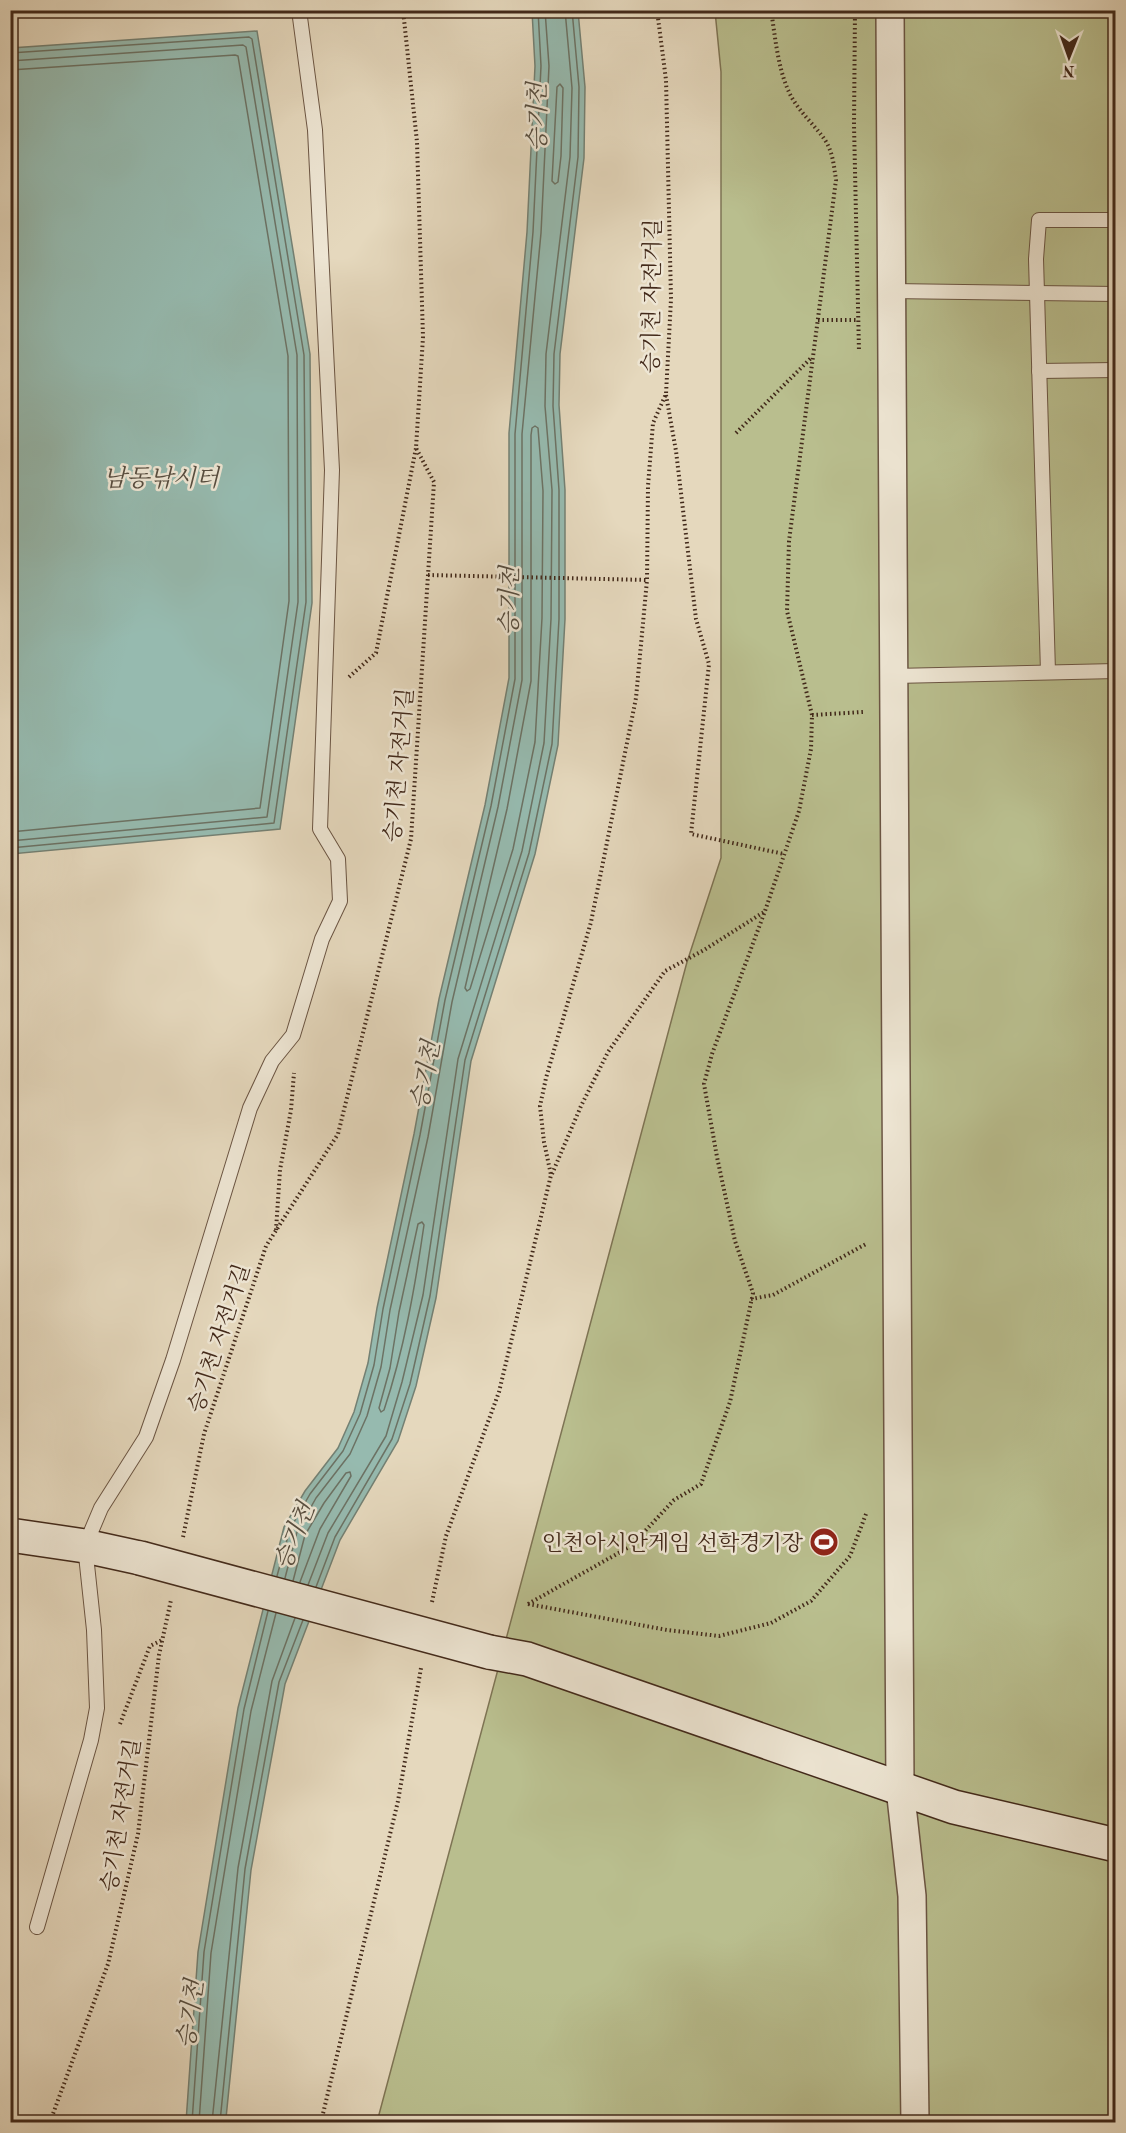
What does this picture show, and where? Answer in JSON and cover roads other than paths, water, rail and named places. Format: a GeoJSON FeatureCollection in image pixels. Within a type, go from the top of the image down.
{"type":"FeatureCollection","features":[{"type":"Feature","properties":{"kind":"street"},"geometry":{"type":"LineString","coordinates":[[890,10],[900,1788],[912,1896],[915,2122]]}},
{"type":"Feature","properties":{"kind":"street"},"geometry":{"type":"LineString","coordinates":[[10,1535],[85,1546],[140,1558],[489,1652],[527,1659],[954,1807],[1116,1845]]}},
{"type":"Feature","properties":{"kind":"lane"},"geometry":{"type":"LineString","coordinates":[[37,1927],[91,1740],[97,1708],[94,1630],[85,1546],[101,1508],[146,1437],[173,1360],[250,1108],[272,1062],[293,1035],[322,939],[340,901],[338,859],[320,829],[332,470],[315,130],[299,10]]}},
{"type":"Feature","properties":{"kind":"lane"},"geometry":{"type":"LineString","coordinates":[[1048,672],[1036,259],[1039,220],[1116,220]]}},
{"type":"Feature","properties":{"kind":"lane"},"geometry":{"type":"LineString","coordinates":[[891,291],[1116,294]]}},
{"type":"Feature","properties":{"kind":"lane"},"geometry":{"type":"LineString","coordinates":[[1039,370],[1116,370]]}},
{"type":"Feature","properties":{"kind":"lane"},"geometry":{"type":"LineString","coordinates":[[894,676],[1116,671]]}},
{"type":"Feature","properties":{"kind":"water","name":"승기천"},"geometry":{"type":"Polygon","coordinates":[[[532,11],[578,11],[585,87],[584,158],[560,354],[559,405],[565,490],[565,619],[558,745],[535,854],[471,1061],[436,1298],[416,1386],[398,1441],[340,1540],[285,1684],[251,1870],[225,2122],[186,2122],[198,1952],[238,1708],[284,1527],[305,1491],[338,1448],[354,1412],[368,1363],[439,999],[485,805],[509,678],[509,433],[527,232],[535,66],[532,11]]]}},
{"type":"Feature","properties":{"kind":"water","name":"남동낚시터"},"geometry":{"type":"Polygon","coordinates":[[[257,31],[310,354],[312,603],[280,829],[11,854],[11,48],[257,31]]]}},
{"type":"Feature","properties":{"kind":"place","name":"인천아시안게임 선학경기장"},"geometry":{"type":"Point","coordinates":[824,1542]}}]}
